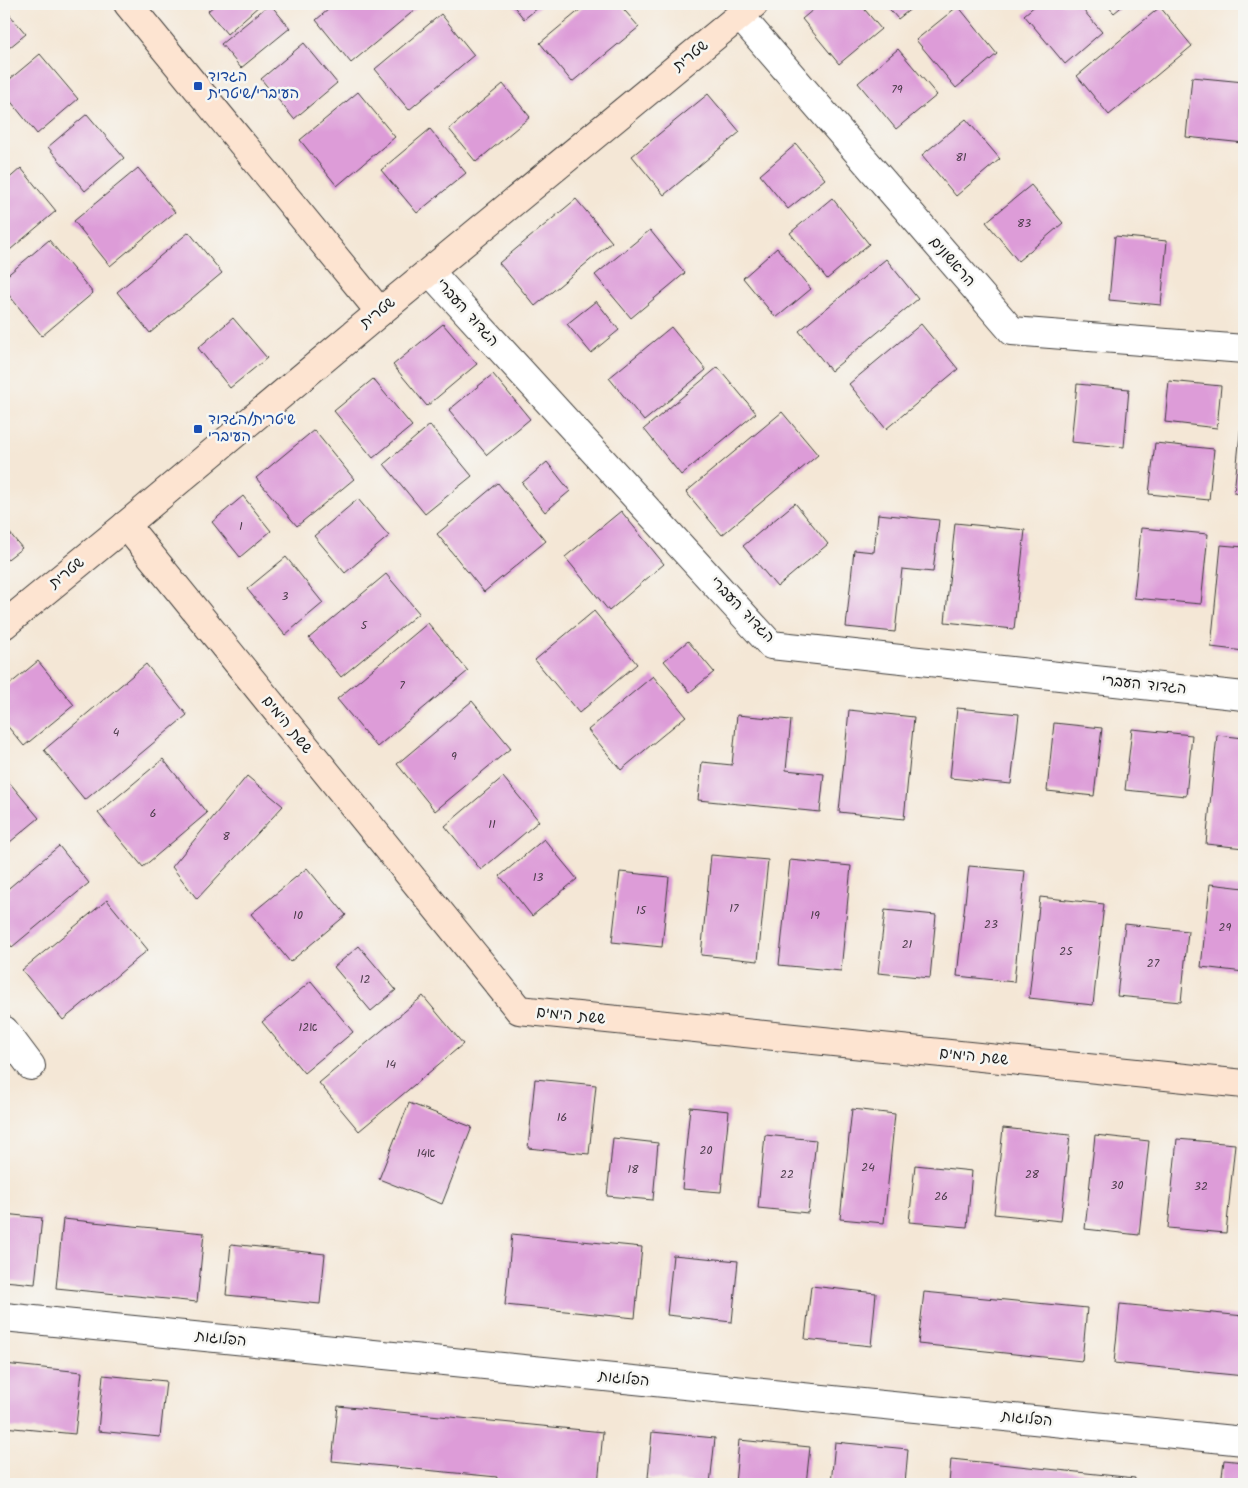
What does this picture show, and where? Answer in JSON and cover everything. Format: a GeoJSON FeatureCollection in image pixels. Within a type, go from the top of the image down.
{"type":"FeatureCollection","features":[{"type":"Feature","properties":{"kind":"street"},"geometry":{"type":"LineString","coordinates":[[128,4],[380,312]]}},
{"type":"Feature","properties":{"kind":"street","name":"שטרית"},"geometry":{"type":"LineString","coordinates":[[4,625],[747,10]]}},
{"type":"Feature","properties":{"kind":"street","name":"הראשונים"},"geometry":{"type":"LineString","coordinates":[[747,10],[1012,331],[1244,349]]}},
{"type":"Feature","properties":{"kind":"street","name":"הגדוד העברי"},"geometry":{"type":"LineString","coordinates":[[430,272],[771,645],[1244,696]]}},
{"type":"Feature","properties":{"kind":"street","name":"ששת הימים"},"geometry":{"type":"LineString","coordinates":[[126,525],[520,1010],[1244,1084]]}},
{"type":"Feature","properties":{"kind":"street"},"geometry":{"type":"LineString","coordinates":[[4,1030],[31,1066]]}},
{"type":"Feature","properties":{"kind":"street","name":"הפלוגות"},"geometry":{"type":"LineString","coordinates":[[4,1317],[1244,1441]]}},
{"type":"Feature","properties":{"kind":"building"},"geometry":{"type":"Polygon","coordinates":[[[216,4],[260,5],[227,34],[208,11],[216,4]]]}},
{"type":"Feature","properties":{"kind":"building"},"geometry":{"type":"Polygon","coordinates":[[[270,4],[290,28],[241,68],[221,44],[270,4]]]}},
{"type":"Feature","properties":{"kind":"building"},"geometry":{"type":"Polygon","coordinates":[[[335,4],[422,4],[351,63],[316,20],[335,4]]]}},
{"type":"Feature","properties":{"kind":"building"},"geometry":{"type":"Polygon","coordinates":[[[512,4],[543,4],[524,19],[512,4]]]}},
{"type":"Feature","properties":{"kind":"building"},"geometry":{"type":"Polygon","coordinates":[[[587,4],[619,4],[639,27],[572,82],[540,43],[587,4]]]}},
{"type":"Feature","properties":{"kind":"building"},"geometry":{"type":"Polygon","coordinates":[[[820,4],[860,4],[881,29],[839,64],[802,19],[820,4]]]}},
{"type":"Feature","properties":{"kind":"building"},"geometry":{"type":"Polygon","coordinates":[[[885,4],[917,4],[898,19],[885,4]]]}},
{"type":"Feature","properties":{"kind":"building"},"geometry":{"type":"Polygon","coordinates":[[[1037,4],[1078,4],[1102,32],[1065,64],[1024,15],[1037,4]]]}},
{"type":"Feature","properties":{"kind":"building"},"geometry":{"type":"Polygon","coordinates":[[[1106,4],[1125,4],[1114,13],[1106,4]]]}},
{"type":"Feature","properties":{"kind":"building"},"geometry":{"type":"Polygon","coordinates":[[[958,6],[997,54],[956,88],[916,40],[958,6]]]}},
{"type":"Feature","properties":{"kind":"building"},"geometry":{"type":"Polygon","coordinates":[[[1160,7],[1192,46],[1109,115],[1077,76],[1160,7]]]}},
{"type":"Feature","properties":{"kind":"building"},"geometry":{"type":"Polygon","coordinates":[[[4,8],[26,34],[4,52],[4,8]]]}},
{"type":"Feature","properties":{"kind":"building"},"geometry":{"type":"Polygon","coordinates":[[[441,14],[474,55],[409,110],[375,69],[441,14]]]}},
{"type":"Feature","properties":{"kind":"building"},"geometry":{"type":"Polygon","coordinates":[[[304,43],[337,83],[294,119],[261,79],[304,43]]]}},
{"type":"Feature","properties":{"kind":"building"},"geometry":{"type":"Polygon","coordinates":[[[898,49],[937,95],[896,129],[858,83],[898,49]]]}},
{"type":"Feature","properties":{"kind":"building"},"geometry":{"type":"Polygon","coordinates":[[[40,54],[78,99],[37,134],[4,93],[4,84],[40,54]]]}},
{"type":"Feature","properties":{"kind":"building"},"geometry":{"type":"Polygon","coordinates":[[[1192,77],[1244,82],[1244,143],[1186,137],[1192,77]]]}},
{"type":"Feature","properties":{"kind":"building"},"geometry":{"type":"Polygon","coordinates":[[[503,84],[530,117],[476,162],[449,129],[503,84]]]}},
{"type":"Feature","properties":{"kind":"building"},"geometry":{"type":"Polygon","coordinates":[[[358,92],[395,137],[337,186],[300,140],[358,92]]]}},
{"type":"Feature","properties":{"kind":"building"},"geometry":{"type":"Polygon","coordinates":[[[708,94],[740,132],[664,195],[632,156],[708,94]]]}},
{"type":"Feature","properties":{"kind":"building"},"geometry":{"type":"Polygon","coordinates":[[[87,114],[124,158],[85,191],[48,147],[87,114]]]}},
{"type":"Feature","properties":{"kind":"building"},"geometry":{"type":"Polygon","coordinates":[[[966,119],[1000,159],[956,196],[922,155],[966,119]]]}},
{"type":"Feature","properties":{"kind":"building"},"geometry":{"type":"Polygon","coordinates":[[[430,129],[466,173],[417,213],[381,170],[430,129]]]}},
{"type":"Feature","properties":{"kind":"building"},"geometry":{"type":"Polygon","coordinates":[[[796,144],[825,179],[788,209],[760,175],[796,144]]]}},
{"type":"Feature","properties":{"kind":"building"},"geometry":{"type":"Polygon","coordinates":[[[21,168],[56,211],[4,255],[4,183],[21,168]]]}},
{"type":"Feature","properties":{"kind":"building"},"geometry":{"type":"Polygon","coordinates":[[[138,168],[175,212],[110,266],[74,221],[138,168]]]}},
{"type":"Feature","properties":{"kind":"building"},"geometry":{"type":"Polygon","coordinates":[[[1031,185],[1063,223],[1018,261],[986,222],[1031,185]]]}},
{"type":"Feature","properties":{"kind":"building"},"geometry":{"type":"Polygon","coordinates":[[[832,198],[869,244],[827,279],[790,233],[832,198]]]}},
{"type":"Feature","properties":{"kind":"building"},"geometry":{"type":"Polygon","coordinates":[[[576,199],[612,242],[535,306],[499,263],[576,199]]]}},
{"type":"Feature","properties":{"kind":"building"},"geometry":{"type":"Polygon","coordinates":[[[650,230],[685,273],[631,318],[595,275],[650,230]]]}},
{"type":"Feature","properties":{"kind":"building"},"geometry":{"type":"Polygon","coordinates":[[[189,232],[222,273],[150,333],[117,292],[189,232]]]}},
{"type":"Feature","properties":{"kind":"building"},"geometry":{"type":"Polygon","coordinates":[[[1115,236],[1167,241],[1161,305],[1109,300],[1115,236]]]}},
{"type":"Feature","properties":{"kind":"building"},"geometry":{"type":"Polygon","coordinates":[[[49,240],[93,293],[42,336],[4,289],[4,278],[49,240]]]}},
{"type":"Feature","properties":{"kind":"building"},"geometry":{"type":"Polygon","coordinates":[[[777,248],[811,289],[776,318],[743,278],[777,248]]]}},
{"type":"Feature","properties":{"kind":"building"},"geometry":{"type":"Polygon","coordinates":[[[886,259],[918,299],[831,371],[799,331],[886,259]]]}},
{"type":"Feature","properties":{"kind":"building"},"geometry":{"type":"Polygon","coordinates":[[[596,301],[619,330],[591,353],[567,324],[596,301]]]}},
{"type":"Feature","properties":{"kind":"building"},"geometry":{"type":"Polygon","coordinates":[[[233,318],[267,358],[230,388],[198,348],[233,318]]]}},
{"type":"Feature","properties":{"kind":"building"},"geometry":{"type":"Polygon","coordinates":[[[443,324],[477,364],[427,406],[393,365],[443,324]]]}},
{"type":"Feature","properties":{"kind":"building"},"geometry":{"type":"Polygon","coordinates":[[[921,324],[958,369],[886,429],[849,384],[921,324]]]}},
{"type":"Feature","properties":{"kind":"building"},"geometry":{"type":"Polygon","coordinates":[[[671,327],[706,370],[644,421],[609,378],[671,327]]]}},
{"type":"Feature","properties":{"kind":"building"},"geometry":{"type":"Polygon","coordinates":[[[718,367],[756,413],[681,475],[644,429],[718,367]]]}},
{"type":"Feature","properties":{"kind":"building"},"geometry":{"type":"Polygon","coordinates":[[[493,374],[530,419],[487,455],[449,410],[493,374]]]}},
{"type":"Feature","properties":{"kind":"building"},"geometry":{"type":"Polygon","coordinates":[[[373,379],[412,426],[373,458],[334,411],[373,379]]]}},
{"type":"Feature","properties":{"kind":"building"},"geometry":{"type":"Polygon","coordinates":[[[1169,381],[1221,386],[1217,428],[1165,422],[1169,381]]]}},
{"type":"Feature","properties":{"kind":"building"},"geometry":{"type":"Polygon","coordinates":[[[1077,384],[1129,389],[1124,447],[1071,442],[1077,384]]]}},
{"type":"Feature","properties":{"kind":"building"},"geometry":{"type":"Polygon","coordinates":[[[1244,404],[1244,494],[1234,493],[1244,404]]]}},
{"type":"Feature","properties":{"kind":"building"},"geometry":{"type":"Polygon","coordinates":[[[782,412],[818,455],[722,535],[686,492],[782,412]]]}},
{"type":"Feature","properties":{"kind":"building"},"geometry":{"type":"Polygon","coordinates":[[[430,425],[472,476],[425,514],[384,464],[430,425]]]}},
{"type":"Feature","properties":{"kind":"building"},"geometry":{"type":"Polygon","coordinates":[[[314,430],[354,479],[297,526],[256,478],[314,430]]]}},
{"type":"Feature","properties":{"kind":"building"},"geometry":{"type":"Polygon","coordinates":[[[1155,443],[1214,449],[1209,500],[1149,494],[1155,443]]]}},
{"type":"Feature","properties":{"kind":"building"},"geometry":{"type":"Polygon","coordinates":[[[547,462],[570,491],[545,512],[522,483],[547,462]]]}},
{"type":"Feature","properties":{"kind":"building"},"geometry":{"type":"Polygon","coordinates":[[[498,483],[546,541],[484,592],[437,534],[498,483]]]}},
{"type":"Feature","properties":{"kind":"building"},"geometry":{"type":"Polygon","coordinates":[[[243,496],[271,531],[240,557],[212,522],[243,496]]]}},
{"type":"Feature","properties":{"kind":"building"},"geometry":{"type":"Polygon","coordinates":[[[358,499],[389,536],[345,573],[314,536],[358,499]]]}},
{"type":"Feature","properties":{"kind":"building"},"geometry":{"type":"Polygon","coordinates":[[[795,503],[828,544],[777,587],[743,546],[795,503]]]}},
{"type":"Feature","properties":{"kind":"building"},"geometry":{"type":"Polygon","coordinates":[[[621,511],[664,564],[609,611],[565,557],[621,511]]]}},
{"type":"Feature","properties":{"kind":"building"},"geometry":{"type":"Polygon","coordinates":[[[878,514],[939,520],[933,572],[902,569],[895,632],[846,627],[854,550],[874,552],[878,514]]]}},
{"type":"Feature","properties":{"kind":"building"},"geometry":{"type":"Polygon","coordinates":[[[955,523],[1025,530],[1014,629],[945,622],[955,523]]]}},
{"type":"Feature","properties":{"kind":"building"},"geometry":{"type":"Polygon","coordinates":[[[4,526],[22,548],[4,562],[4,526]]]}},
{"type":"Feature","properties":{"kind":"building"},"geometry":{"type":"Polygon","coordinates":[[[1141,528],[1208,534],[1201,604],[1134,598],[1141,528]]]}},
{"type":"Feature","properties":{"kind":"building"},"geometry":{"type":"Polygon","coordinates":[[[1221,545],[1244,547],[1244,651],[1211,647],[1221,545]]]}},
{"type":"Feature","properties":{"kind":"building"},"geometry":{"type":"Polygon","coordinates":[[[286,557],[323,603],[285,635],[247,589],[286,557]]]}},
{"type":"Feature","properties":{"kind":"building"},"geometry":{"type":"Polygon","coordinates":[[[386,574],[419,613],[341,677],[309,638],[386,574]]]}},
{"type":"Feature","properties":{"kind":"building"},"geometry":{"type":"Polygon","coordinates":[[[594,611],[637,664],[579,713],[535,660],[594,611]]]}},
{"type":"Feature","properties":{"kind":"building"},"geometry":{"type":"Polygon","coordinates":[[[428,623],[468,671],[377,747],[337,699],[428,623]]]}},
{"type":"Feature","properties":{"kind":"building"},"geometry":{"type":"Polygon","coordinates":[[[688,641],[714,672],[690,692],[664,661],[688,641]]]}},
{"type":"Feature","properties":{"kind":"building"},"geometry":{"type":"Polygon","coordinates":[[[38,661],[74,705],[24,746],[4,722],[4,689],[38,661]]]}},
{"type":"Feature","properties":{"kind":"building"},"geometry":{"type":"Polygon","coordinates":[[[146,664],[187,715],[85,800],[44,750],[146,664]]]}},
{"type":"Feature","properties":{"kind":"building"},"geometry":{"type":"Polygon","coordinates":[[[653,676],[686,716],[621,770],[588,730],[653,676]]]}},
{"type":"Feature","properties":{"kind":"building"},"geometry":{"type":"Polygon","coordinates":[[[472,701],[511,748],[435,811],[397,764],[472,701]]]}},
{"type":"Feature","properties":{"kind":"building"},"geometry":{"type":"Polygon","coordinates":[[[957,708],[1019,714],[1011,784],[950,778],[957,708]]]}},
{"type":"Feature","properties":{"kind":"building"},"geometry":{"type":"Polygon","coordinates":[[[849,710],[914,717],[904,819],[839,812],[849,710]]]}},
{"type":"Feature","properties":{"kind":"building"},"geometry":{"type":"Polygon","coordinates":[[[737,715],[791,720],[786,770],[824,774],[820,812],[698,800],[702,762],[732,765],[737,715]]]}},
{"type":"Feature","properties":{"kind":"building"},"geometry":{"type":"Polygon","coordinates":[[[1054,723],[1102,728],[1094,796],[1047,791],[1054,723]]]}},
{"type":"Feature","properties":{"kind":"building"},"geometry":{"type":"Polygon","coordinates":[[[1132,729],[1192,735],[1186,796],[1125,790],[1132,729]]]}},
{"type":"Feature","properties":{"kind":"building"},"geometry":{"type":"Polygon","coordinates":[[[1217,735],[1244,738],[1244,848],[1206,844],[1217,735]]]}},
{"type":"Feature","properties":{"kind":"building"},"geometry":{"type":"Polygon","coordinates":[[[163,759],[207,813],[143,867],[98,813],[163,759]]]}},
{"type":"Feature","properties":{"kind":"building"},"geometry":{"type":"Polygon","coordinates":[[[4,776],[39,818],[4,847],[4,776]]]}},
{"type":"Feature","properties":{"kind":"building"},"geometry":{"type":"Polygon","coordinates":[[[247,776],[283,806],[197,899],[172,867],[247,776]]]}},
{"type":"Feature","properties":{"kind":"building"},"geometry":{"type":"Polygon","coordinates":[[[503,777],[539,821],[481,870],[445,826],[503,777]]]}},
{"type":"Feature","properties":{"kind":"building"},"geometry":{"type":"Polygon","coordinates":[[[544,839],[577,879],[532,916],[500,876],[544,839]]]}},
{"type":"Feature","properties":{"kind":"building"},"geometry":{"type":"Polygon","coordinates":[[[59,846],[89,883],[12,947],[4,937],[4,892],[59,846]]]}},
{"type":"Feature","properties":{"kind":"building"},"geometry":{"type":"Polygon","coordinates":[[[711,855],[768,860],[758,961],[701,955],[711,855]]]}},
{"type":"Feature","properties":{"kind":"building"},"geometry":{"type":"Polygon","coordinates":[[[790,860],[851,866],[841,971],[779,965],[790,860]]]}},
{"type":"Feature","properties":{"kind":"building"},"geometry":{"type":"Polygon","coordinates":[[[969,866],[1025,871],[1014,982],[957,976],[969,866]]]}},
{"type":"Feature","properties":{"kind":"building"},"geometry":{"type":"Polygon","coordinates":[[[307,868],[346,915],[290,962],[251,914],[307,868]]]}},
{"type":"Feature","properties":{"kind":"building"},"geometry":{"type":"Polygon","coordinates":[[[620,872],[669,877],[662,947],[612,942],[620,872]]]}},
{"type":"Feature","properties":{"kind":"building"},"geometry":{"type":"Polygon","coordinates":[[[1210,884],[1244,888],[1244,972],[1201,967],[1210,884]]]}},
{"type":"Feature","properties":{"kind":"building"},"geometry":{"type":"Polygon","coordinates":[[[1040,897],[1104,904],[1093,1005],[1029,998],[1040,897]]]}},
{"type":"Feature","properties":{"kind":"building"},"geometry":{"type":"Polygon","coordinates":[[[107,900],[148,950],[63,1020],[22,970],[107,900]]]}},
{"type":"Feature","properties":{"kind":"building"},"geometry":{"type":"Polygon","coordinates":[[[885,910],[936,915],[930,978],[878,973],[885,910]]]}},
{"type":"Feature","properties":{"kind":"building"},"geometry":{"type":"Polygon","coordinates":[[[1125,924],[1188,931],[1181,1002],[1117,996],[1125,924]]]}},
{"type":"Feature","properties":{"kind":"building"},"geometry":{"type":"Polygon","coordinates":[[[359,946],[396,990],[371,1011],[334,967],[359,946]]]}},
{"type":"Feature","properties":{"kind":"building"},"geometry":{"type":"Polygon","coordinates":[[[311,981],[353,1032],[304,1073],[262,1022],[311,981]]]}},
{"type":"Feature","properties":{"kind":"building"},"geometry":{"type":"Polygon","coordinates":[[[423,996],[463,1044],[359,1131],[319,1083],[423,996]]]}},
{"type":"Feature","properties":{"kind":"building"},"geometry":{"type":"Polygon","coordinates":[[[535,1079],[596,1085],[589,1154],[528,1148],[535,1079]]]}},
{"type":"Feature","properties":{"kind":"building"},"geometry":{"type":"Polygon","coordinates":[[[409,1103],[472,1127],[442,1204],[379,1179],[409,1103]]]}},
{"type":"Feature","properties":{"kind":"building"},"geometry":{"type":"Polygon","coordinates":[[[690,1107],[729,1111],[721,1192],[682,1189],[690,1107]]]}},
{"type":"Feature","properties":{"kind":"building"},"geometry":{"type":"Polygon","coordinates":[[[852,1109],[895,1114],[884,1223],[840,1219],[852,1109]]]}},
{"type":"Feature","properties":{"kind":"building"},"geometry":{"type":"Polygon","coordinates":[[[1003,1128],[1070,1135],[1061,1221],[994,1214],[1003,1128]]]}},
{"type":"Feature","properties":{"kind":"building"},"geometry":{"type":"Polygon","coordinates":[[[765,1135],[816,1140],[808,1213],[758,1208],[765,1135]]]}},
{"type":"Feature","properties":{"kind":"building"},"geometry":{"type":"Polygon","coordinates":[[[1095,1135],[1149,1141],[1139,1235],[1085,1229],[1095,1135]]]}},
{"type":"Feature","properties":{"kind":"building"},"geometry":{"type":"Polygon","coordinates":[[[613,1138],[658,1143],[653,1200],[607,1196],[613,1138]]]}},
{"type":"Feature","properties":{"kind":"building"},"geometry":{"type":"Polygon","coordinates":[[[1177,1139],[1235,1144],[1226,1233],[1168,1228],[1177,1139]]]}},
{"type":"Feature","properties":{"kind":"building"},"geometry":{"type":"Polygon","coordinates":[[[915,1165],[972,1171],[967,1227],[909,1222],[915,1165]]]}},
{"type":"Feature","properties":{"kind":"building"},"geometry":{"type":"Polygon","coordinates":[[[4,1214],[42,1218],[35,1284],[4,1281],[4,1214]]]}},
{"type":"Feature","properties":{"kind":"building"},"geometry":{"type":"Polygon","coordinates":[[[63,1219],[204,1233],[197,1302],[56,1288],[63,1219]]]}},
{"type":"Feature","properties":{"kind":"building"},"geometry":{"type":"Polygon","coordinates":[[[512,1234],[642,1247],[635,1318],[505,1305],[512,1234]]]}},
{"type":"Feature","properties":{"kind":"building"},"geometry":{"type":"Polygon","coordinates":[[[231,1244],[325,1254],[320,1304],[226,1295],[231,1244]]]}},
{"type":"Feature","properties":{"kind":"building"},"geometry":{"type":"Polygon","coordinates":[[[673,1255],[738,1261],[732,1322],[667,1315],[673,1255]]]}},
{"type":"Feature","properties":{"kind":"building"},"geometry":{"type":"Polygon","coordinates":[[[811,1286],[876,1293],[871,1346],[805,1339],[811,1286]]]}},
{"type":"Feature","properties":{"kind":"building"},"geometry":{"type":"Polygon","coordinates":[[[924,1292],[1087,1308],[1082,1361],[918,1344],[924,1292]]]}},
{"type":"Feature","properties":{"kind":"building"},"geometry":{"type":"Polygon","coordinates":[[[1120,1304],[1244,1316],[1244,1376],[1114,1363],[1120,1304]]]}},
{"type":"Feature","properties":{"kind":"building"},"geometry":{"type":"Polygon","coordinates":[[[4,1364],[82,1372],[75,1434],[4,1427],[4,1364]]]}},
{"type":"Feature","properties":{"kind":"building"},"geometry":{"type":"Polygon","coordinates":[[[103,1375],[166,1381],[160,1437],[98,1431],[103,1375]]]}},
{"type":"Feature","properties":{"kind":"building"},"geometry":{"type":"Polygon","coordinates":[[[338,1406],[603,1432],[598,1484],[496,1484],[497,1477],[332,1461],[338,1406]]]}},
{"type":"Feature","properties":{"kind":"building"},"geometry":{"type":"Polygon","coordinates":[[[652,1432],[715,1438],[710,1484],[648,1478],[652,1432]]]}},
{"type":"Feature","properties":{"kind":"building"},"geometry":{"type":"Polygon","coordinates":[[[739,1440],[810,1447],[806,1484],[735,1484],[739,1440]]]}},
{"type":"Feature","properties":{"kind":"building"},"geometry":{"type":"Polygon","coordinates":[[[835,1442],[908,1449],[905,1484],[831,1484],[835,1442]]]}},
{"type":"Feature","properties":{"kind":"building"},"geometry":{"type":"Polygon","coordinates":[[[951,1459],[1135,1478],[1134,1484],[949,1484],[951,1459]]]}},
{"type":"Feature","properties":{"kind":"building"},"geometry":{"type":"Polygon","coordinates":[[[1224,1460],[1244,1462],[1244,1484],[1221,1484],[1224,1460]]]}},
{"type":"Feature","properties":{"kind":"place","name":"הגדוד העיברי/שיטרית"},"geometry":{"type":"Point","coordinates":[198,86]}},
{"type":"Feature","properties":{"kind":"place","name":"שיטרית/הגדוד העיברי"},"geometry":{"type":"Point","coordinates":[198,429]}}]}
